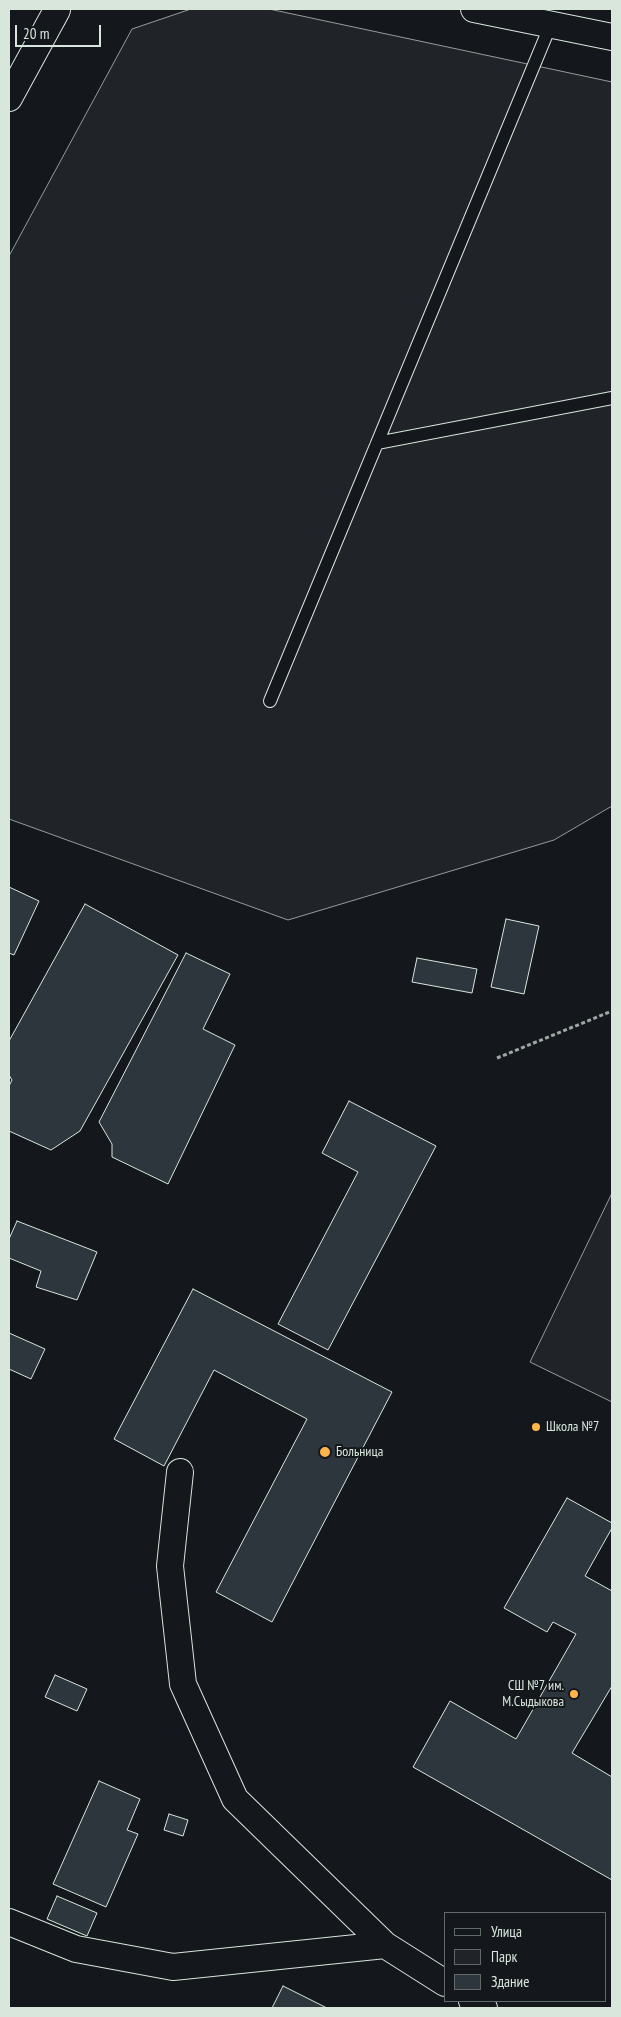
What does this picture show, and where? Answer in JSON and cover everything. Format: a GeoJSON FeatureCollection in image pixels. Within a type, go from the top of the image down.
{"type":"FeatureCollection","features":[{"type":"Feature","properties":{"kind":"street"},"geometry":{"type":"LineString","coordinates":[[9,98],[55,9]]}},
{"type":"Feature","properties":{"kind":"street"},"geometry":{"type":"LineString","coordinates":[[474,9],[612,37]]}},
{"type":"Feature","properties":{"kind":"street"},"geometry":{"type":"LineString","coordinates":[[180,1472],[170,1566],[183,1684],[235,1799],[384,1945],[444,1982]]}},
{"type":"Feature","properties":{"kind":"street"},"geometry":{"type":"LineString","coordinates":[[9,1922],[76,1949],[173,1967],[384,1945]]}},
{"type":"Feature","properties":{"kind":"lane"},"geometry":{"type":"LineString","coordinates":[[270,701],[551,24]]}},
{"type":"Feature","properties":{"kind":"lane"},"geometry":{"type":"LineString","coordinates":[[377,443],[612,398]]}},
{"type":"Feature","properties":{"kind":"path"},"geometry":{"type":"LineString","coordinates":[[497,1058],[612,1011]]}},
{"type":"Feature","properties":{"kind":"green space"},"geometry":{"type":"Polygon","coordinates":[[[191,9],[269,9],[612,82],[612,806],[554,840],[288,920],[9,819],[9,256],[132,29],[191,9]]]}},
{"type":"Feature","properties":{"kind":"green space"},"geometry":{"type":"Polygon","coordinates":[[[612,1193],[612,1402],[530,1362],[612,1193]]]}},
{"type":"Feature","properties":{"kind":"building"},"geometry":{"type":"Polygon","coordinates":[[[9,887],[39,901],[14,955],[9,953],[9,887]]]}},
{"type":"Feature","properties":{"kind":"building"},"geometry":{"type":"Polygon","coordinates":[[[85,904],[178,955],[80,1131],[51,1150],[9,1131],[9,1086],[12,1080],[9,1075],[9,1041],[85,904]]]}},
{"type":"Feature","properties":{"kind":"building"},"geometry":{"type":"Polygon","coordinates":[[[506,919],[539,926],[524,994],[491,987],[506,919]]]}},
{"type":"Feature","properties":{"kind":"building"},"geometry":{"type":"Polygon","coordinates":[[[186,953],[230,974],[203,1029],[235,1045],[168,1184],[112,1157],[112,1144],[99,1122],[186,953]]]}},
{"type":"Feature","properties":{"kind":"building"},"geometry":{"type":"Polygon","coordinates":[[[417,958],[477,969],[472,993],[412,982],[417,958]]]}},
{"type":"Feature","properties":{"kind":"building"},"geometry":{"type":"Polygon","coordinates":[[[349,1101],[436,1146],[328,1350],[278,1324],[358,1172],[322,1153],[349,1101]]]}},
{"type":"Feature","properties":{"kind":"building"},"geometry":{"type":"Polygon","coordinates":[[[17,1221],[97,1252],[77,1300],[36,1287],[41,1271],[9,1258],[9,1239],[17,1221]]]}},
{"type":"Feature","properties":{"kind":"building","name":"Больница"},"geometry":{"type":"Polygon","coordinates":[[[193,1289],[392,1392],[272,1622],[216,1592],[307,1419],[214,1370],[164,1466],[114,1439],[193,1289]]]}},
{"type":"Feature","properties":{"kind":"building"},"geometry":{"type":"Polygon","coordinates":[[[9,1333],[45,1349],[31,1379],[9,1369],[9,1333]]]}},
{"type":"Feature","properties":{"kind":"building","name":"СШ №7 им. М.Сыдыкова"},"geometry":{"type":"Polygon","coordinates":[[[567,1498],[612,1523],[612,1528],[585,1576],[612,1591],[612,1686],[572,1753],[612,1777],[612,1880],[413,1767],[450,1701],[516,1739],[576,1634],[553,1622],[547,1632],[504,1608],[567,1498]]]}},
{"type":"Feature","properties":{"kind":"building"},"geometry":{"type":"Polygon","coordinates":[[[55,1675],[87,1689],[77,1711],[45,1697],[55,1675]]]}},
{"type":"Feature","properties":{"kind":"building"},"geometry":{"type":"Polygon","coordinates":[[[99,1781],[140,1799],[127,1830],[138,1834],[106,1907],[53,1884],[99,1781]]]}},
{"type":"Feature","properties":{"kind":"building"},"geometry":{"type":"Polygon","coordinates":[[[169,1814],[188,1820],[183,1836],[164,1830],[169,1814]]]}},
{"type":"Feature","properties":{"kind":"building"},"geometry":{"type":"Polygon","coordinates":[[[57,1896],[97,1913],[87,1936],[47,1919],[57,1896]]]}},
{"type":"Feature","properties":{"kind":"building"},"geometry":{"type":"Polygon","coordinates":[[[283,1986],[327,2008],[272,2008],[283,1986]]]}},
{"type":"Feature","properties":{"kind":"place","name":"Школа №7"},"geometry":{"type":"Point","coordinates":[536,1427]}},
{"type":"Feature","properties":{"kind":"place","name":"Больница"},"geometry":{"type":"Point","coordinates":[325,1452]}},
{"type":"Feature","properties":{"kind":"place","name":"СШ №7 им. М.Сыдыкова"},"geometry":{"type":"Point","coordinates":[574,1694]}}]}
